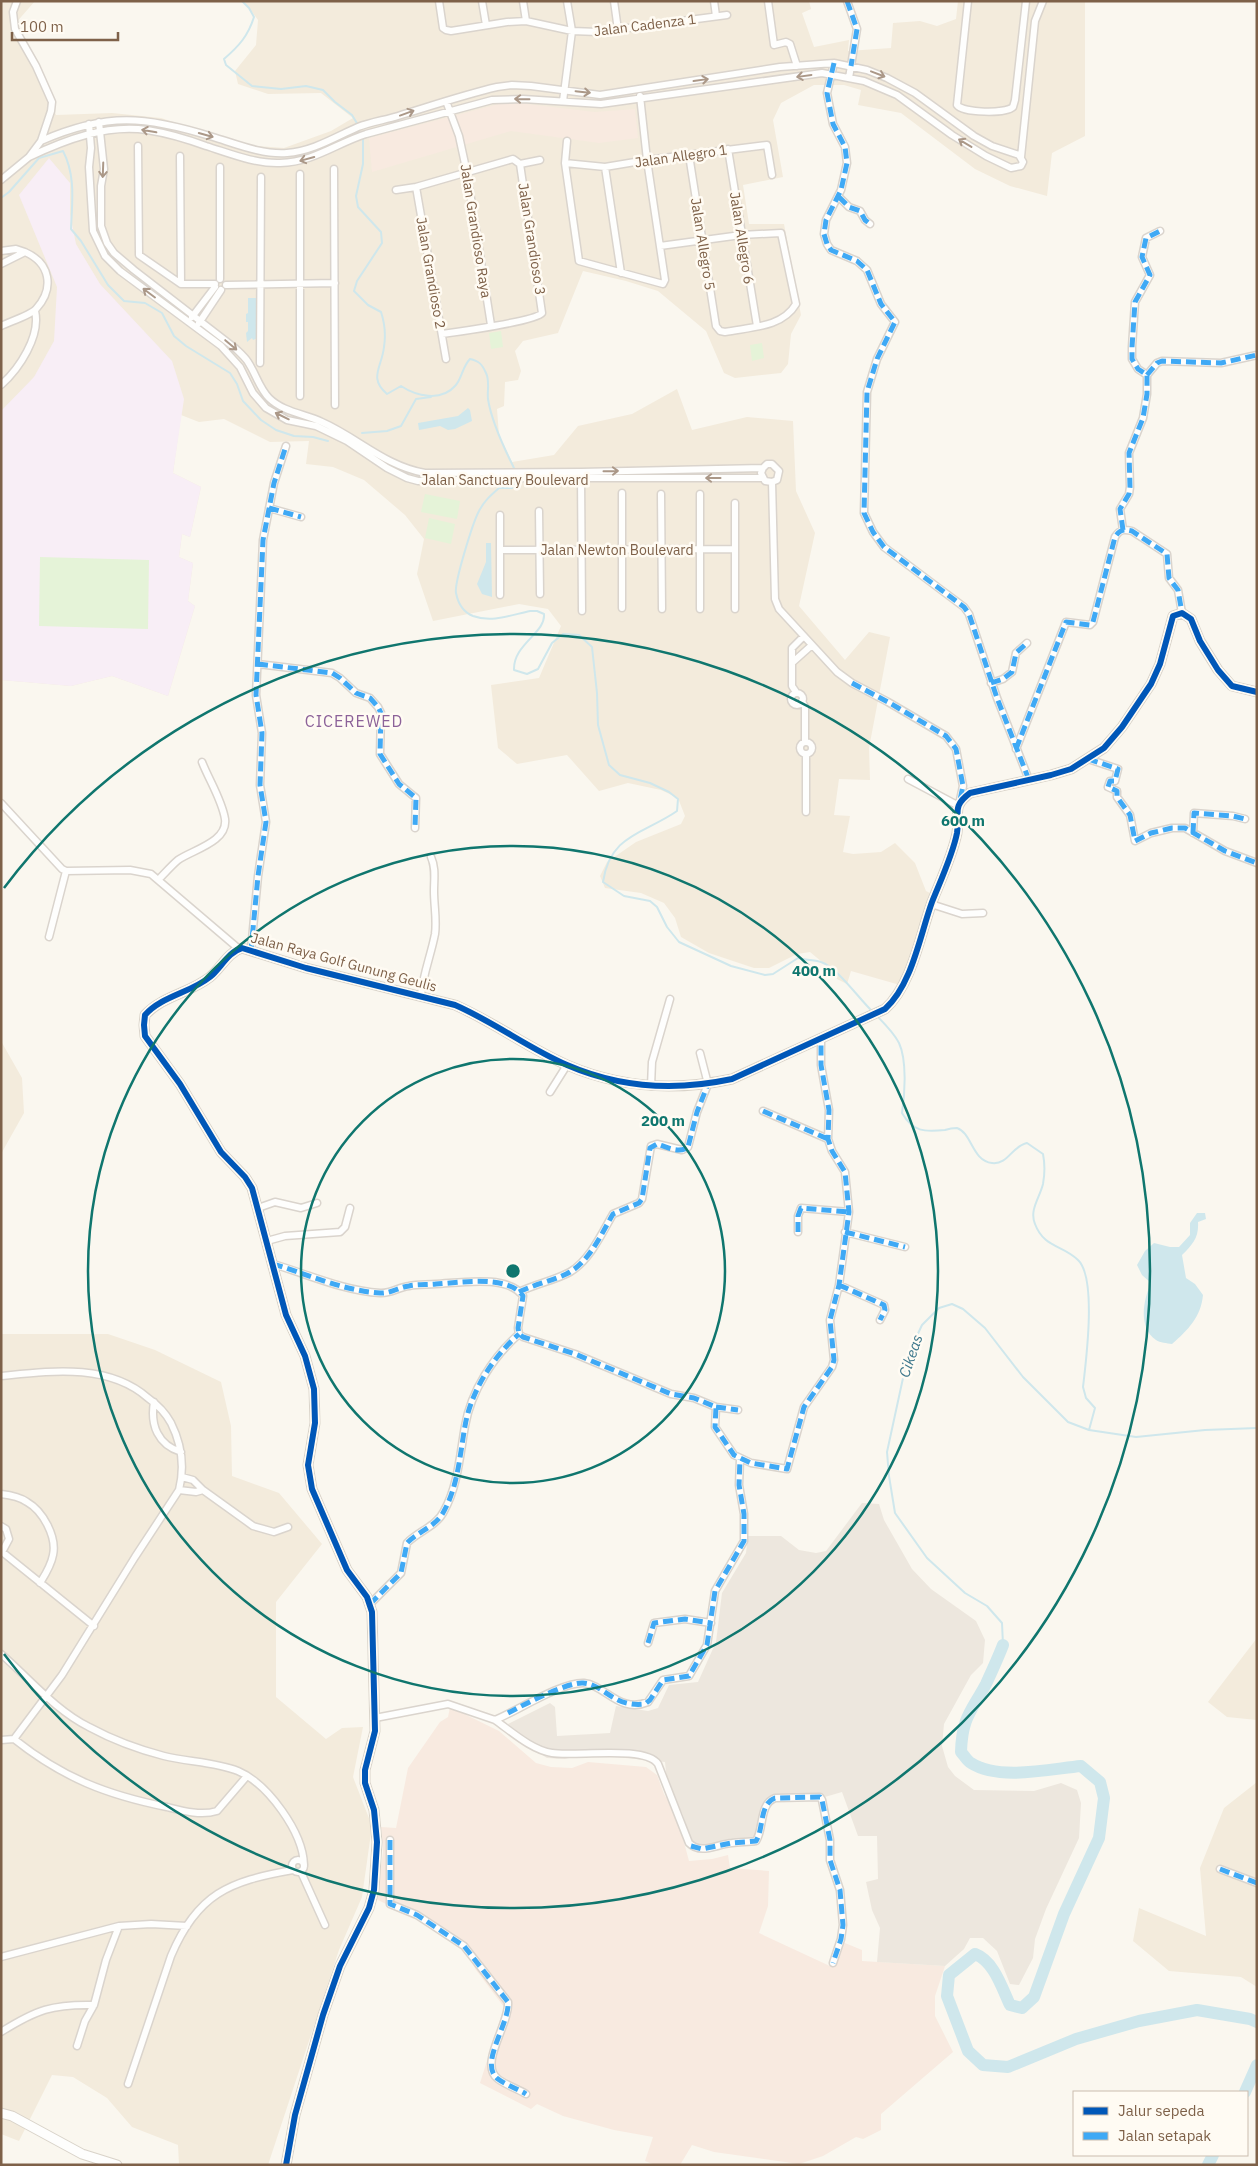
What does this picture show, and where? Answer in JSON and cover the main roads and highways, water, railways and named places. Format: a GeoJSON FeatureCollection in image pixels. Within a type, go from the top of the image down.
{"type":"FeatureCollection","features":[{"type":"Feature","properties":{"kind":"main road","name":"Jalan Raya Golf Gunung Geulis"},"geometry":{"type":"LineString","coordinates":[[286,2165],[296,2115],[331,1992],[340,1966],[369,1908],[374,1890],[377,1842],[374,1810],[365,1783],[365,1770],[373,1744],[375,1718],[372,1612],[370,1604],[347,1570],[312,1489],[308,1465],[315,1423],[314,1389],[305,1356],[286,1315],[250,1183],[221,1152],[180,1084],[146,1036],[145,1015],[152,1008],[211,977],[239,949],[251,950],[314,970],[455,1005],[475,1014],[567,1065],[615,1080],[651,1086],[687,1086],[708,1084],[744,1076],[885,1009],[895,1000],[914,958],[957,834],[959,803],[970,792],[1071,769],[1104,748],[1151,684],[1160,664],[1173,616],[1182,613],[1191,619],[1200,641],[1232,686],[1257,692]]}},
{"type":"Feature","properties":{"kind":"main road"},"geometry":{"type":"LineString","coordinates":[[1,2113],[12,2116],[82,2154],[117,2165]]}},
{"type":"Feature","properties":{"kind":"water"},"geometry":{"type":"Polygon","coordinates":[[[248,298],[256,298],[258,338],[253,340],[252,338],[247,342],[248,322],[246,322],[246,314],[248,313],[248,298]]]}},
{"type":"Feature","properties":{"kind":"water"},"geometry":{"type":"Polygon","coordinates":[[[468,408],[472,421],[455,429],[448,430],[440,426],[419,430],[418,423],[458,416],[468,408]]]}},
{"type":"Feature","properties":{"kind":"water"},"geometry":{"type":"Polygon","coordinates":[[[486,543],[491,543],[492,597],[482,594],[477,584],[486,562],[486,543]]]}},
{"type":"Feature","properties":{"kind":"water"},"geometry":{"type":"Polygon","coordinates":[[[1197,1213],[1205,1213],[1206,1219],[1198,1222],[1195,1240],[1182,1255],[1186,1278],[1195,1284],[1203,1295],[1200,1310],[1193,1322],[1172,1344],[1159,1342],[1150,1335],[1144,1321],[1144,1306],[1151,1283],[1142,1275],[1137,1265],[1145,1251],[1154,1243],[1179,1247],[1190,1235],[1190,1223],[1197,1213]]]}},
{"type":"Feature","properties":{"kind":"waterway"},"geometry":{"type":"LineString","coordinates":[[242,1],[254,17],[249,30],[242,40],[224,59],[226,65],[252,86],[281,89],[306,86],[323,90],[352,115],[358,125]]}},
{"type":"Feature","properties":{"kind":"waterway"},"geometry":{"type":"LineString","coordinates":[[363,138],[363,164],[356,196],[358,207],[381,232],[382,243],[357,281],[354,291],[368,305],[381,312],[385,338],[377,377],[378,383],[387,394],[401,386],[421,395],[436,396],[449,391],[455,386],[470,359],[480,363],[487,376],[488,399],[492,416],[514,468]]}},
{"type":"Feature","properties":{"kind":"waterway"},"geometry":{"type":"LineString","coordinates":[[1,198],[9,192],[39,158],[63,151],[72,180],[71,229],[81,241],[108,285],[124,301],[145,303],[162,313],[174,336],[186,346],[230,373],[237,384],[243,401],[261,420],[276,430],[294,436],[313,437],[328,441]]}},
{"type":"Feature","properties":{"kind":"waterway"},"geometry":{"type":"LineString","coordinates":[[362,433],[387,431],[401,426],[416,399],[431,397]]}},
{"type":"Feature","properties":{"kind":"waterway"},"geometry":{"type":"LineString","coordinates":[[517,482],[512,488],[499,488],[485,501],[476,517],[456,587],[460,604],[466,612],[473,616],[487,619],[502,618],[530,611],[544,614],[540,627],[524,646],[515,661],[514,670],[527,674],[538,669],[552,643],[563,634],[579,635],[592,647],[598,725],[609,765],[620,775],[650,783],[669,792],[678,799],[677,811],[630,837],[621,845],[613,854],[607,866],[603,882],[624,896],[650,901],[657,907],[667,927],[679,942],[731,966],[765,975],[773,974],[798,958],[828,965],[873,1012]]}},
{"type":"Feature","properties":{"kind":"waterway"},"geometry":{"type":"LineString","coordinates":[[876,1015],[894,1036],[902,1050],[905,1077],[902,1113],[910,1124],[925,1131],[957,1128],[966,1135],[980,1157],[992,1163],[1002,1161],[1017,1148],[1027,1143],[1043,1154],[1043,1184],[1034,1209],[1033,1219],[1043,1238],[1078,1260],[1084,1270],[1087,1284],[1089,1320],[1083,1387],[1086,1398],[1095,1408],[1089,1430]]}},
{"type":"Feature","properties":{"kind":"waterway","name":"Cikeas"},"geometry":{"type":"LineString","coordinates":[[1003,1645],[1002,1623],[987,1606],[965,1593],[927,1558],[895,1513],[887,1452],[908,1355],[922,1325],[939,1308],[952,1304],[963,1309],[985,1328],[1023,1377],[1068,1422],[1089,1430],[1136,1437],[1205,1430],[1257,1428]]}},
{"type":"Feature","properties":{"kind":"waterway"},"geometry":{"type":"LineString","coordinates":[[1003,1645],[986,1684],[965,1722],[961,1752],[971,1763],[982,1768],[1010,1773],[1081,1766],[1100,1782],[1104,1798],[1099,1838],[1064,1914],[1034,1997],[1022,2008],[1010,2005],[992,1969],[982,1958],[975,1954],[949,1975],[947,1996],[968,2051],[983,2065],[1008,2067],[1076,2039],[1139,2021],[1197,2010],[1250,2019],[1257,2022]]}},
{"type":"Feature","properties":{"kind":"waterway"},"geometry":{"type":"LineString","coordinates":[[1245,2091],[1257,2065]]}},
{"type":"Feature","properties":{"kind":"waterway"},"geometry":{"type":"LineString","coordinates":[[1208,2165],[1212,2156]]}},
{"type":"Feature","properties":{"kind":"district","name":"CICEREWED"},"geometry":{"type":"Point","coordinates":[354,721]}}]}
